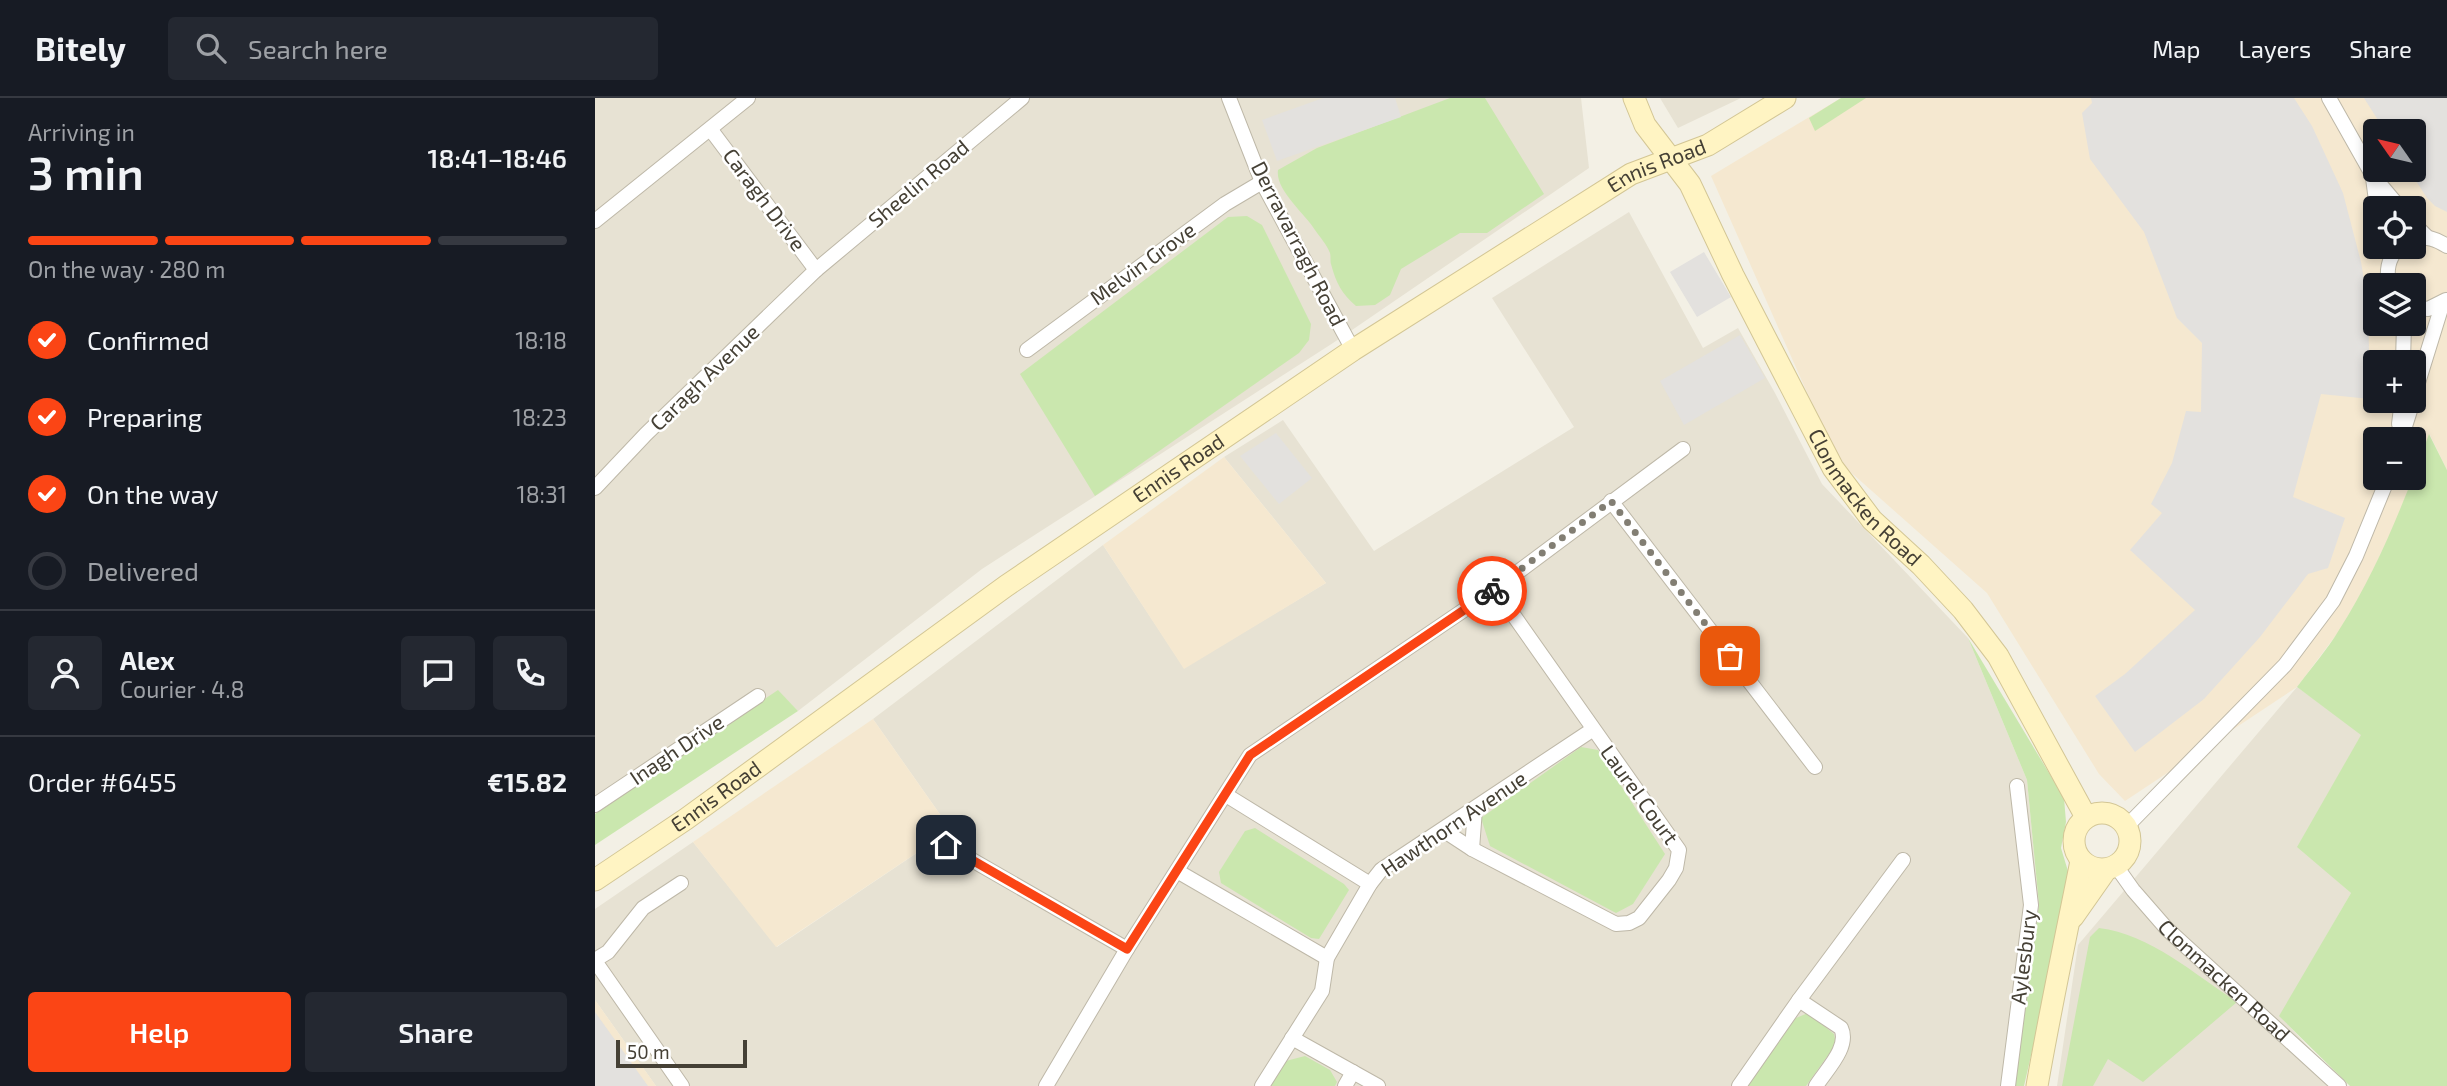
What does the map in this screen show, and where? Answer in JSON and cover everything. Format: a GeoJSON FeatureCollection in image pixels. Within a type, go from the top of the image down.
{"type":"FeatureCollection","features":[{"type":"Feature","properties":{"kind":"main road","name":"Clonmacken Road"},"geometry":{"type":"LineString","coordinates":[[1634,98],[1645,125],[1690,184],[1733,275],[1833,468],[1872,520],[1921,565],[1963,610],[1998,656],[2086,817]]}},
{"type":"Feature","properties":{"kind":"main road","name":"Ennis Road"},"geometry":{"type":"LineString","coordinates":[[596,876],[686,818],[1006,586],[1353,350],[1631,174],[1708,145],[1785,98]]}},
{"type":"Feature","properties":{"kind":"main road"},"geometry":{"type":"LineString","coordinates":[[2069,921],[2111,868],[2125,859],[2129,848],[2130,837],[2126,827],[2112,815],[2103,813],[2086,817],[2077,826],[2073,838],[2074,850],[2081,861],[2092,869],[2111,868]]}},
{"type":"Feature","properties":{"kind":"main road"},"geometry":{"type":"LineString","coordinates":[[2037,1086],[2059,961],[2081,861]]}},
{"type":"Feature","properties":{"kind":"street"},"geometry":{"type":"LineString","coordinates":[[595,222],[748,98]]}},
{"type":"Feature","properties":{"kind":"street","name":"Sheelin Road"},"geometry":{"type":"LineString","coordinates":[[816,270],[1022,98]]}},
{"type":"Feature","properties":{"kind":"street","name":"Derravarragh Road"},"geometry":{"type":"LineString","coordinates":[[1229,98],[1262,182],[1353,350]]}},
{"type":"Feature","properties":{"kind":"street"},"geometry":{"type":"LineString","coordinates":[[2329,98],[2363,158]]}},
{"type":"Feature","properties":{"kind":"street","name":"Caragh Drive"},"geometry":{"type":"LineString","coordinates":[[711,130],[816,270]]}},
{"type":"Feature","properties":{"kind":"street","name":"Melvin Grove"},"geometry":{"type":"LineString","coordinates":[[1027,350],[1225,204],[1262,182]]}},
{"type":"Feature","properties":{"kind":"street"},"geometry":{"type":"LineString","coordinates":[[2378,182],[2390,196]]}},
{"type":"Feature","properties":{"kind":"street"},"geometry":{"type":"LineString","coordinates":[[2426,239],[2438,240],[2447,246]]}},
{"type":"Feature","properties":{"kind":"street","name":"Caragh Avenue"},"geometry":{"type":"LineString","coordinates":[[595,488],[646,434],[816,270]]}},
{"type":"Feature","properties":{"kind":"street"},"geometry":{"type":"LineString","coordinates":[[2426,309],[2445,301]]}},
{"type":"Feature","properties":{"kind":"street"},"geometry":{"type":"LineString","coordinates":[[2426,360],[2445,301]]}},
{"type":"Feature","properties":{"kind":"street"},"geometry":{"type":"LineString","coordinates":[[1046,1086],[1127,949],[1250,755],[1495,589],[1683,449]]}},
{"type":"Feature","properties":{"kind":"street"},"geometry":{"type":"LineString","coordinates":[[2126,827],[2285,665],[2325,611],[2356,556],[2383,490]]}},
{"type":"Feature","properties":{"kind":"street"},"geometry":{"type":"LineString","coordinates":[[1611,501],[1815,767]]}},
{"type":"Feature","properties":{"kind":"street","name":"Laurel Court"},"geometry":{"type":"LineString","coordinates":[[1443,830],[1472,849],[1616,924],[1629,923],[1639,918],[1675,869],[1679,850],[1495,589]]}},
{"type":"Feature","properties":{"kind":"street","name":"Inagh Drive"},"geometry":{"type":"LineString","coordinates":[[595,805],[758,696]]}},
{"type":"Feature","properties":{"kind":"street","name":"Hawthorn Avenue"},"geometry":{"type":"LineString","coordinates":[[1262,1086],[1322,991],[1327,958],[1381,870],[1593,730]]}},
{"type":"Feature","properties":{"kind":"street","name":"Aylesbury"},"geometry":{"type":"LineString","coordinates":[[2008,1086],[2031,905],[2017,786]]}},
{"type":"Feature","properties":{"kind":"street"},"geometry":{"type":"LineString","coordinates":[[1226,796],[1370,884]]}},
{"type":"Feature","properties":{"kind":"street"},"geometry":{"type":"LineString","coordinates":[[1472,849],[1475,809]]}},
{"type":"Feature","properties":{"kind":"street"},"geometry":{"type":"LineString","coordinates":[[946,845],[1127,949]]}},
{"type":"Feature","properties":{"kind":"street"},"geometry":{"type":"LineString","coordinates":[[1739,1086],[1903,860]]}},
{"type":"Feature","properties":{"kind":"street","name":"Clonmacken Road"},"geometry":{"type":"LineString","coordinates":[[2111,868],[2167,929],[2339,1086]]}},
{"type":"Feature","properties":{"kind":"street"},"geometry":{"type":"LineString","coordinates":[[1177,872],[1327,958]]}},
{"type":"Feature","properties":{"kind":"street"},"geometry":{"type":"LineString","coordinates":[[681,883],[643,908],[608,951],[595,961],[682,1086]]}},
{"type":"Feature","properties":{"kind":"street"},"geometry":{"type":"LineString","coordinates":[[1799,1000],[1841,1028],[1844,1034],[1844,1043],[1817,1086]]}},
{"type":"Feature","properties":{"kind":"street"},"geometry":{"type":"LineString","coordinates":[[1292,1038],[1378,1086]]}},
{"type":"Feature","properties":{"kind":"street"},"geometry":{"type":"LineString","coordinates":[[1345,1086],[1353,1072]]}},
{"type":"Feature","properties":{"kind":"shaded area"},"geometry":{"type":"Polygon","coordinates":[[[595,98],[1581,98],[1589,168],[1333,343],[982,569],[798,711],[778,691],[595,814],[595,98]]]}},
{"type":"Feature","properties":{"kind":"shaded area"},"geometry":{"type":"Polygon","coordinates":[[[1323,98],[1395,98],[1401,117],[1277,161],[1262,120],[1323,98]]]}},
{"type":"Feature","properties":{"kind":"shaded area"},"geometry":{"type":"Polygon","coordinates":[[[1660,98],[1741,98],[1678,128],[1660,98]]]}},
{"type":"Feature","properties":{"kind":"shaded area"},"geometry":{"type":"Polygon","coordinates":[[[1841,98],[2447,98],[2447,470],[2430,435],[2426,445],[2426,427],[2363,427],[2363,490],[2408,490],[2367,583],[2339,631],[2297,687],[2125,801],[2099,774],[1987,593],[1846,468],[1818,417],[1711,176],[1841,98]]]}},
{"type":"Feature","properties":{"kind":"shaded area"},"geometry":{"type":"Polygon","coordinates":[[[2091,98],[2294,98],[2312,126],[2343,193],[2363,274],[2363,336],[2369,336],[2369,350],[2363,350],[2363,398],[2321,394],[2293,497],[2345,518],[2328,568],[2308,574],[2260,637],[2204,699],[2135,752],[2095,696],[2125,674],[2195,610],[2130,550],[2162,513],[2151,504],[2172,463],[2186,411],[2201,412],[2202,343],[2177,318],[2144,232],[2090,159],[2082,113],[2092,103],[2091,98]]]}},
{"type":"Feature","properties":{"kind":"shaded area"},"geometry":{"type":"Polygon","coordinates":[[[2364,98],[2447,98],[2447,212],[2435,206],[2417,182],[2426,182],[2426,119],[2377,119],[2364,98]]]}},
{"type":"Feature","properties":{"kind":"shaded area"},"geometry":{"type":"Polygon","coordinates":[[[1629,212],[1703,348],[1738,328],[1822,484],[1968,638],[2027,780],[2039,905],[2015,1086],[656,1086],[595,1000],[595,909],[693,842],[777,947],[951,830],[873,719],[1103,545],[1184,668],[1326,583],[1224,457],[1283,420],[1374,551],[1574,427],[1492,298],[1629,212]]]}},
{"type":"Feature","properties":{"kind":"shaded area"},"geometry":{"type":"Polygon","coordinates":[[[1704,252],[1731,297],[1697,317],[1670,272],[1704,252]]]}},
{"type":"Feature","properties":{"kind":"shaded area"},"geometry":{"type":"Polygon","coordinates":[[[1740,335],[1765,378],[1684,425],[1660,381],[1740,335]]]}},
{"type":"Feature","properties":{"kind":"shaded area"},"geometry":{"type":"Polygon","coordinates":[[[1276,433],[1312,478],[1279,504],[1240,456],[1276,433]]]}},
{"type":"Feature","properties":{"kind":"shaded area"},"geometry":{"type":"Polygon","coordinates":[[[1224,457],[1326,583],[1184,669],[1103,545],[1224,457]]]}},
{"type":"Feature","properties":{"kind":"shaded area"},"geometry":{"type":"Polygon","coordinates":[[[2297,687],[2362,734],[2298,846],[2351,893],[2280,1016],[2344,1086],[2057,1086],[2078,945],[2297,687]]]}},
{"type":"Feature","properties":{"kind":"shaded area"},"geometry":{"type":"Polygon","coordinates":[[[873,719],[951,830],[776,947],[693,842],[873,719]]]}},
{"type":"Feature","properties":{"kind":"shaded area"},"geometry":{"type":"Polygon","coordinates":[[[595,1000],[656,1086],[595,1086],[595,1000]]]}},
{"type":"Feature","properties":{"kind":"shaded area"},"geometry":{"type":"Polygon","coordinates":[[[595,1012],[648,1086],[595,1086],[595,1012]]]}},
{"type":"Feature","properties":{"kind":"green space"},"geometry":{"type":"Polygon","coordinates":[[[1450,98],[1485,98],[1544,194],[1487,233],[1460,233],[1401,269],[1390,295],[1375,305],[1356,306],[1337,282],[1325,244],[1281,186],[1278,170],[1317,148],[1450,98]]]}},
{"type":"Feature","properties":{"kind":"green space"},"geometry":{"type":"Polygon","coordinates":[[[1841,98],[1866,98],[1815,131],[1809,118],[1841,98]]]}},
{"type":"Feature","properties":{"kind":"green space"},"geometry":{"type":"Polygon","coordinates":[[[1247,216],[1262,225],[1311,324],[1309,340],[1299,353],[1095,496],[1020,374],[1228,217],[1247,216]]]}},
{"type":"Feature","properties":{"kind":"green space"},"geometry":{"type":"Polygon","coordinates":[[[2429,434],[2447,470],[2447,1086],[2350,1086],[2279,1016],[2351,893],[2297,847],[2361,735],[2297,687],[2353,607],[2378,559],[2408,490],[2426,490],[2426,442],[2429,434]]]}},
{"type":"Feature","properties":{"kind":"green space"},"geometry":{"type":"Polygon","coordinates":[[[1968,638],[2064,798],[2066,822],[2061,848],[2071,881],[2024,1086],[2015,1086],[2039,905],[2027,780],[1968,638]]]}},
{"type":"Feature","properties":{"kind":"green space"},"geometry":{"type":"Polygon","coordinates":[[[778,690],[798,711],[595,845],[595,814],[778,690]]]}},
{"type":"Feature","properties":{"kind":"green space"},"geometry":{"type":"Polygon","coordinates":[[[1581,747],[1598,750],[1665,854],[1633,904],[1616,913],[1490,846],[1481,818],[1581,747]]]}},
{"type":"Feature","properties":{"kind":"green space"},"geometry":{"type":"Polygon","coordinates":[[[1255,828],[1344,884],[1349,890],[1319,939],[1311,938],[1221,883],[1219,872],[1245,831],[1255,828]]]}},
{"type":"Feature","properties":{"kind":"green space"},"geometry":{"type":"Polygon","coordinates":[[[2099,928],[2136,938],[2154,947],[2237,1002],[2143,1082],[2108,1059],[2093,1086],[2062,1086],[2090,937],[2099,928]]]}},
{"type":"Feature","properties":{"kind":"green space"},"geometry":{"type":"Polygon","coordinates":[[[1808,1013],[1834,1034],[1836,1044],[1806,1086],[1747,1086],[1796,1018],[1808,1013]]]}},
{"type":"Feature","properties":{"kind":"green space"},"geometry":{"type":"Polygon","coordinates":[[[1305,1056],[1330,1070],[1337,1082],[1335,1086],[1268,1086],[1282,1062],[1305,1056]]]}},
{"type":"Feature","properties":{"kind":"way so far"},"geometry":{"type":"LineString","coordinates":[[1492,591],[1611,501],[1730,656]]}},
{"type":"Feature","properties":{"kind":"route"},"geometry":{"type":"LineString","coordinates":[[946,845],[1127,949],[1250,755],[1492,591]]}}]}
